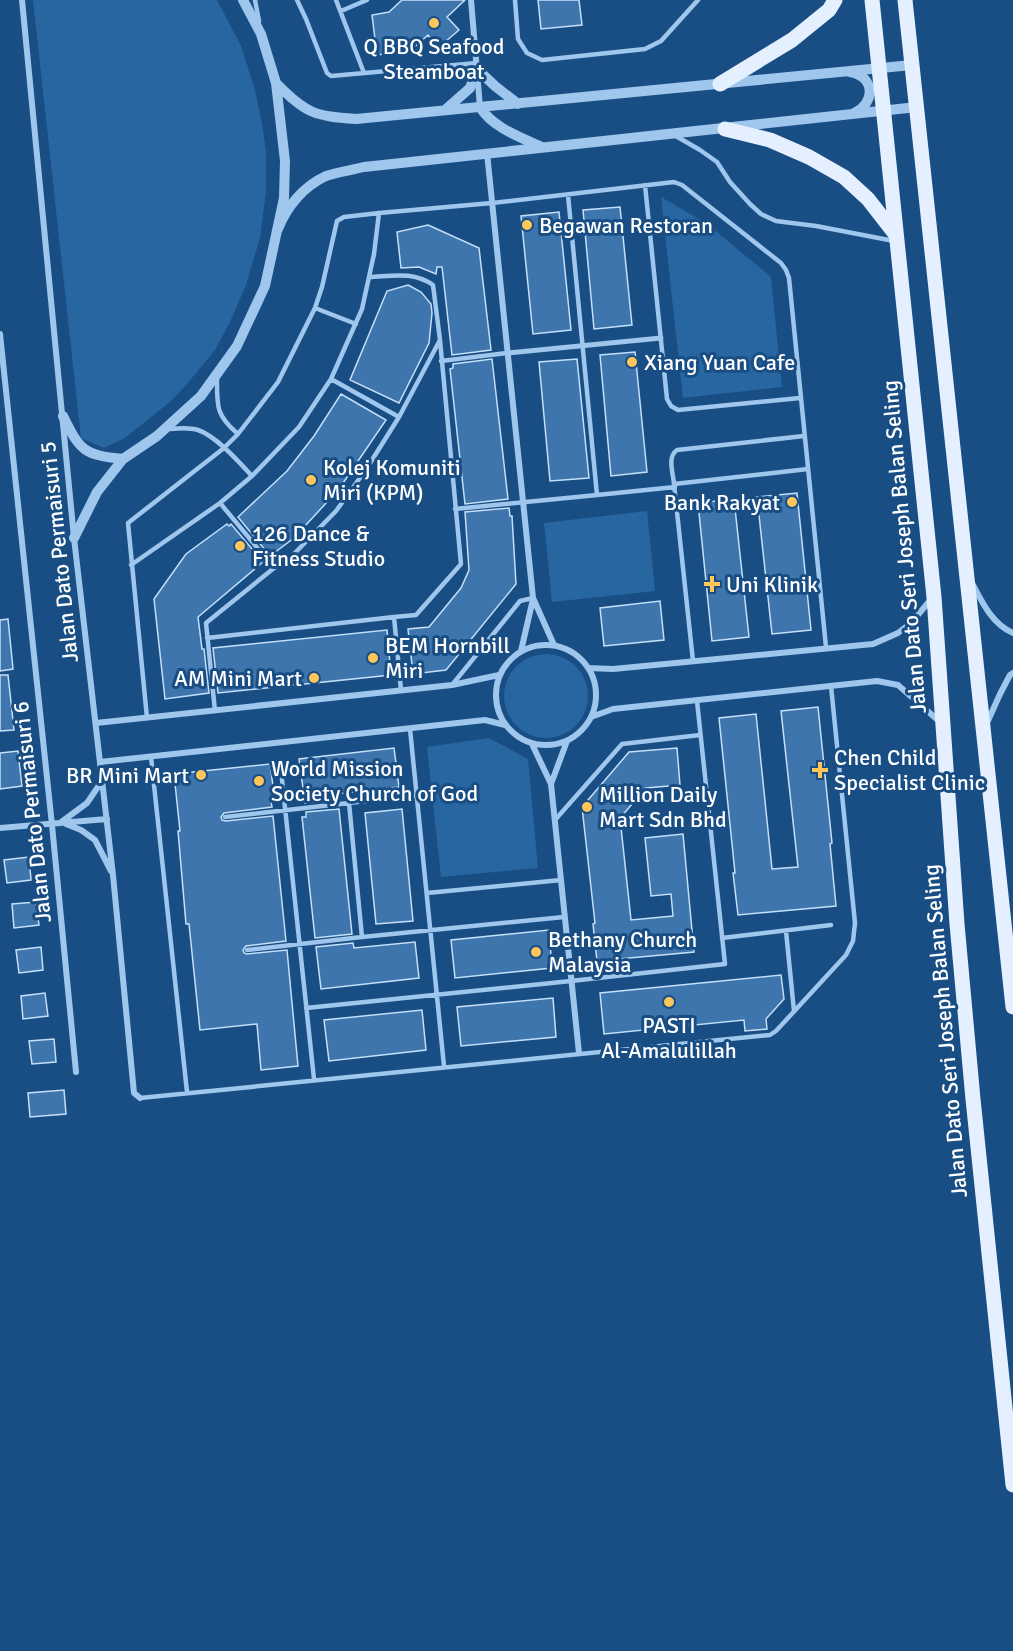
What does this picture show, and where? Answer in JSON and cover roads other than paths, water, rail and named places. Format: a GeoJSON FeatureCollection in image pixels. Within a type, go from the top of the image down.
{"type":"FeatureCollection","features":[{"type":"Feature","properties":{"kind":"main road"},"geometry":{"type":"LineString","coordinates":[[720,84],[792,40],[829,10],[835,0]]}},
{"type":"Feature","properties":{"kind":"main road","name":"Jalan Dato Seri Joseph Balan Seling"},"geometry":{"type":"LineString","coordinates":[[872,0],[934,597],[957,924],[1013,1485]]}},
{"type":"Feature","properties":{"kind":"main road"},"geometry":{"type":"LineString","coordinates":[[905,0],[1013,1007]]}},
{"type":"Feature","properties":{"kind":"main road"},"geometry":{"type":"LineString","coordinates":[[725,129],[770,140],[809,157],[844,177],[868,199],[896,238]]}},
{"type":"Feature","properties":{"kind":"street","name":"Jalan Dato Permaisuri 5"},"geometry":{"type":"LineString","coordinates":[[22,0],[74,538],[107,819],[134,1093],[140,1098]]}},
{"type":"Feature","properties":{"kind":"street"},"geometry":{"type":"LineString","coordinates":[[74,538],[97,492],[123,459],[164,430],[201,396],[237,346],[265,286],[284,198],[285,161],[276,83],[261,34],[243,0]]}},
{"type":"Feature","properties":{"kind":"street"},"geometry":{"type":"LineString","coordinates":[[471,0],[480,107],[485,116],[496,124],[542,148]]}},
{"type":"Feature","properties":{"kind":"street"},"geometry":{"type":"LineString","coordinates":[[276,83],[309,112],[328,117],[356,119],[912,65]]}},
{"type":"Feature","properties":{"kind":"street"},"geometry":{"type":"LineString","coordinates":[[477,67],[495,86],[518,104]]}},
{"type":"Feature","properties":{"kind":"street"},"geometry":{"type":"LineString","coordinates":[[445,111],[470,88],[477,67]]}},
{"type":"Feature","properties":{"kind":"street"},"geometry":{"type":"LineString","coordinates":[[846,72],[862,77],[870,95],[864,107],[851,114]]}},
{"type":"Feature","properties":{"kind":"street"},"geometry":{"type":"LineString","coordinates":[[278,229],[284,214],[298,196],[315,182],[328,175],[364,166],[917,108]]}},
{"type":"Feature","properties":{"kind":"street"},"geometry":{"type":"LineString","coordinates":[[487,153],[533,598],[554,645]]}},
{"type":"Feature","properties":{"kind":"street","name":"Jalan Dato Permaisuri 6"},"geometry":{"type":"LineString","coordinates":[[0,334],[76,1072]]}},
{"type":"Feature","properties":{"kind":"street"},"geometry":{"type":"LineString","coordinates":[[507,354],[661,338]]}},
{"type":"Feature","properties":{"kind":"street"},"geometry":{"type":"LineString","coordinates":[[63,416],[74,440],[85,450],[102,456],[123,459]]}},
{"type":"Feature","properties":{"kind":"street"},"geometry":{"type":"LineString","coordinates":[[967,575],[987,611],[1013,633]]}},
{"type":"Feature","properties":{"kind":"street"},"geometry":{"type":"LineString","coordinates":[[588,668],[613,669],[873,644],[898,633],[912,622],[934,597]]}},
{"type":"Feature","properties":{"kind":"street"},"geometry":{"type":"LineString","coordinates":[[521,651],[533,598]]}},
{"type":"Feature","properties":{"kind":"street"},"geometry":{"type":"LineString","coordinates":[[537,645],[554,645],[579,657],[588,668],[595,692],[591,717],[581,731],[567,741],[550,745],[532,744],[517,736],[506,725],[498,710],[495,692],[500,675],[508,661],[521,651],[537,645]]}},
{"type":"Feature","properties":{"kind":"street"},"geometry":{"type":"LineString","coordinates":[[984,731],[1000,694],[1013,673]]}},
{"type":"Feature","properties":{"kind":"street"},"geometry":{"type":"LineString","coordinates":[[96,723],[452,685],[500,675]]}},
{"type":"Feature","properties":{"kind":"street"},"geometry":{"type":"LineString","coordinates":[[591,717],[613,709],[877,681],[898,685],[943,725]]}},
{"type":"Feature","properties":{"kind":"street"},"geometry":{"type":"LineString","coordinates":[[100,762],[485,720],[506,725]]}},
{"type":"Feature","properties":{"kind":"street"},"geometry":{"type":"LineString","coordinates":[[551,784],[567,741]]}},
{"type":"Feature","properties":{"kind":"street"},"geometry":{"type":"LineString","coordinates":[[532,744],[551,784],[579,1053]]}},
{"type":"Feature","properties":{"kind":"street"},"geometry":{"type":"LineString","coordinates":[[63,824],[87,803],[102,781]]}},
{"type":"Feature","properties":{"kind":"street"},"geometry":{"type":"LineString","coordinates":[[0,828],[107,819]]}},
{"type":"Feature","properties":{"kind":"street"},"geometry":{"type":"LineString","coordinates":[[63,824],[81,830],[95,840],[113,875]]}},
{"type":"Feature","properties":{"kind":"lane"},"geometry":{"type":"LineString","coordinates":[[255,0],[261,34]]}},
{"type":"Feature","properties":{"kind":"lane"},"geometry":{"type":"LineString","coordinates":[[297,0],[328,75],[333,77],[364,73],[477,67]]}},
{"type":"Feature","properties":{"kind":"lane"},"geometry":{"type":"LineString","coordinates":[[336,0],[364,73]]}},
{"type":"Feature","properties":{"kind":"lane"},"geometry":{"type":"LineString","coordinates":[[341,11],[367,0]]}},
{"type":"Feature","properties":{"kind":"lane"},"geometry":{"type":"LineString","coordinates":[[515,0],[518,39],[527,53],[542,60],[645,49],[661,41],[698,0]]}},
{"type":"Feature","properties":{"kind":"lane"},"geometry":{"type":"LineString","coordinates":[[672,134],[717,162],[730,182],[750,204],[761,214],[776,221],[896,238]]}},
{"type":"Feature","properties":{"kind":"lane"},"geometry":{"type":"LineString","coordinates":[[147,718],[128,523],[224,448],[238,434],[278,382],[315,308],[338,221],[344,217],[568,195],[645,185],[674,182],[682,185],[781,263],[786,270],[789,278],[826,647]]}},
{"type":"Feature","properties":{"kind":"lane"},"geometry":{"type":"LineString","coordinates":[[645,185],[667,399],[671,406],[678,410],[800,398]]}},
{"type":"Feature","properties":{"kind":"lane"},"geometry":{"type":"LineString","coordinates":[[568,195],[597,495]]}},
{"type":"Feature","properties":{"kind":"lane"},"geometry":{"type":"LineString","coordinates":[[131,565],[220,503],[252,476],[299,427],[331,379],[362,309],[374,254],[379,213]]}},
{"type":"Feature","properties":{"kind":"lane"},"geometry":{"type":"LineString","coordinates":[[207,638],[416,615],[461,564],[433,285],[414,276],[369,277]]}},
{"type":"Feature","properties":{"kind":"lane"},"geometry":{"type":"LineString","coordinates":[[315,308],[356,324]]}},
{"type":"Feature","properties":{"kind":"lane"},"geometry":{"type":"LineString","coordinates":[[215,711],[206,623],[291,557],[336,511],[367,468],[399,417],[440,340]]}},
{"type":"Feature","properties":{"kind":"lane"},"geometry":{"type":"LineString","coordinates":[[441,361],[507,354]]}},
{"type":"Feature","properties":{"kind":"lane"},"geometry":{"type":"LineString","coordinates":[[217,374],[218,410],[224,422],[238,434]]}},
{"type":"Feature","properties":{"kind":"lane"},"geometry":{"type":"LineString","coordinates":[[331,379],[399,417]]}},
{"type":"Feature","properties":{"kind":"lane"},"geometry":{"type":"LineString","coordinates":[[164,430],[197,429],[207,434],[252,476]]}},
{"type":"Feature","properties":{"kind":"lane"},"geometry":{"type":"LineString","coordinates":[[693,661],[671,457],[677,450],[804,436]]}},
{"type":"Feature","properties":{"kind":"lane"},"geometry":{"type":"LineString","coordinates":[[455,509],[597,495],[808,469]]}},
{"type":"Feature","properties":{"kind":"lane"},"geometry":{"type":"LineString","coordinates":[[220,503],[274,568]]}},
{"type":"Feature","properties":{"kind":"lane"},"geometry":{"type":"LineString","coordinates":[[452,685],[520,601],[533,598]]}},
{"type":"Feature","properties":{"kind":"lane"},"geometry":{"type":"LineString","coordinates":[[394,617],[401,690]]}},
{"type":"Feature","properties":{"kind":"lane"},"geometry":{"type":"LineString","coordinates":[[140,1098],[770,1035],[846,955],[853,941],[855,922],[831,686]]}},
{"type":"Feature","properties":{"kind":"lane"},"geometry":{"type":"LineString","coordinates":[[306,1008],[725,964],[697,701]]}},
{"type":"Feature","properties":{"kind":"lane"},"geometry":{"type":"LineString","coordinates":[[410,729],[444,1066]]}},
{"type":"Feature","properties":{"kind":"lane"},"geometry":{"type":"LineString","coordinates":[[555,820],[622,744],[700,735]]}},
{"type":"Feature","properties":{"kind":"lane"},"geometry":{"type":"LineString","coordinates":[[151,757],[187,1092]]}},
{"type":"Feature","properties":{"kind":"lane"},"geometry":{"type":"LineString","coordinates":[[279,761],[314,1079]]}},
{"type":"Feature","properties":{"kind":"lane"},"geometry":{"type":"LineString","coordinates":[[225,817],[417,795]]}},
{"type":"Feature","properties":{"kind":"lane"},"geometry":{"type":"LineString","coordinates":[[349,803],[362,937]]}},
{"type":"Feature","properties":{"kind":"lane"},"geometry":{"type":"LineString","coordinates":[[427,893],[561,880]]}},
{"type":"Feature","properties":{"kind":"lane"},"geometry":{"type":"LineString","coordinates":[[247,950],[564,917]]}},
{"type":"Feature","properties":{"kind":"lane"},"geometry":{"type":"LineString","coordinates":[[722,938],[831,925]]}},
{"type":"Feature","properties":{"kind":"lane"},"geometry":{"type":"LineString","coordinates":[[786,930],[794,1011]]}},
{"type":"Feature","properties":{"kind":"place","name":"Q BBQ Seafood Steamboat"},"geometry":{"type":"Point","coordinates":[434,23]}},
{"type":"Feature","properties":{"kind":"place","name":"Begawan Restoran"},"geometry":{"type":"Point","coordinates":[527,225]}},
{"type":"Feature","properties":{"kind":"place","name":"Xiang Yuan Cafe"},"geometry":{"type":"Point","coordinates":[632,362]}},
{"type":"Feature","properties":{"kind":"place","name":"Kolej Komuniti Miri (KPM)"},"geometry":{"type":"Point","coordinates":[311,480]}},
{"type":"Feature","properties":{"kind":"place","name":"Bank Rakyat"},"geometry":{"type":"Point","coordinates":[792,502]}},
{"type":"Feature","properties":{"kind":"place","name":"126 Dance & Fitness Studio"},"geometry":{"type":"Point","coordinates":[240,546]}},
{"type":"Feature","properties":{"kind":"place","name":"Uni Klinik"},"geometry":{"type":"Point","coordinates":[712,584]}},
{"type":"Feature","properties":{"kind":"place","name":"BEM Hornbill Miri"},"geometry":{"type":"Point","coordinates":[373,658]}},
{"type":"Feature","properties":{"kind":"place","name":"AM Mini Mart"},"geometry":{"type":"Point","coordinates":[314,678]}},
{"type":"Feature","properties":{"kind":"place","name":"Chen Child Specialist Clinic"},"geometry":{"type":"Point","coordinates":[820,770]}},
{"type":"Feature","properties":{"kind":"place","name":"BR Mini Mart"},"geometry":{"type":"Point","coordinates":[201,775]}},
{"type":"Feature","properties":{"kind":"place","name":"World Mission Society Church of God"},"geometry":{"type":"Point","coordinates":[259,781]}},
{"type":"Feature","properties":{"kind":"place","name":"Million Daily Mart Sdn Bhd"},"geometry":{"type":"Point","coordinates":[587,807]}},
{"type":"Feature","properties":{"kind":"place","name":"Bethany Church Malaysia"},"geometry":{"type":"Point","coordinates":[536,952]}},
{"type":"Feature","properties":{"kind":"place","name":"PASTI Al-Amalulillah"},"geometry":{"type":"Point","coordinates":[669,1002]}}]}
